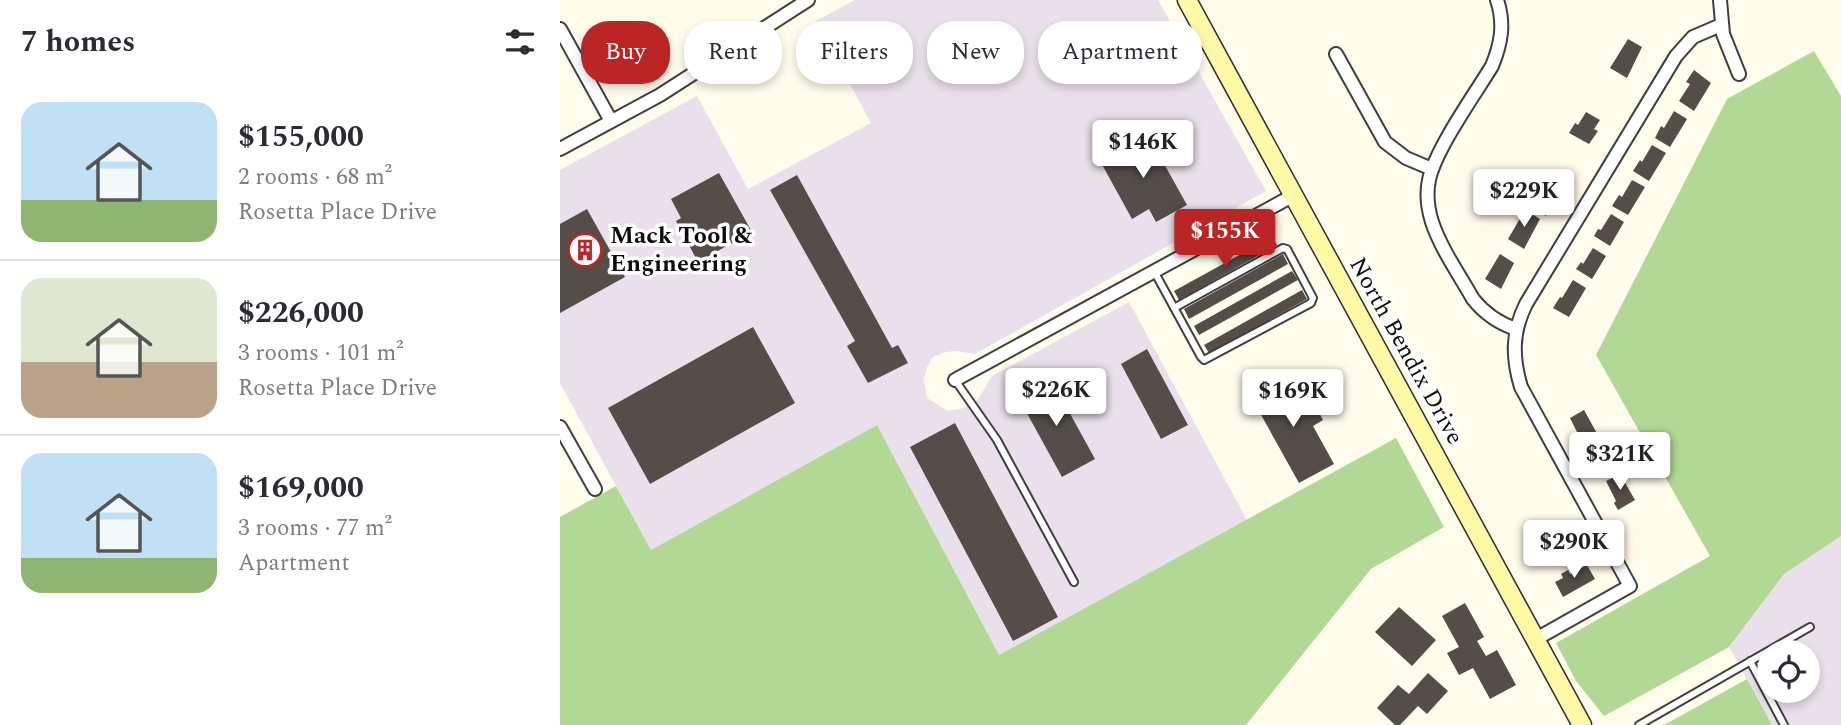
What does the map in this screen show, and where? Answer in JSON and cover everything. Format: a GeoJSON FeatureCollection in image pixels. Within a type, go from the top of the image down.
{"type":"FeatureCollection","features":[{"type":"Feature","properties":{"kind":"street"},"geometry":{"type":"LineString","coordinates":[[560,149],[691,77],[808,0]]}},
{"type":"Feature","properties":{"kind":"street","name":"North Bendix Drive"},"geometry":{"type":"LineString","coordinates":[[1187,0],[1579,724]]}},
{"type":"Feature","properties":{"kind":"street"},"geometry":{"type":"LineString","coordinates":[[1497,0],[1503,25],[1498,52],[1432,169],[1427,192],[1428,206],[1440,240],[1480,308],[1496,320],[1516,329]]}},
{"type":"Feature","properties":{"kind":"street"},"geometry":{"type":"LineString","coordinates":[[1720,0],[1721,25],[1739,74]]}},
{"type":"Feature","properties":{"kind":"street"},"geometry":{"type":"LineString","coordinates":[[1535,639],[1630,586],[1521,387],[1514,357],[1516,329],[1526,304],[1676,56],[1693,37],[1721,25]]}},
{"type":"Feature","properties":{"kind":"street"},"geometry":{"type":"LineString","coordinates":[[560,29],[611,121]]}},
{"type":"Feature","properties":{"kind":"street"},"geometry":{"type":"LineString","coordinates":[[1336,54],[1385,142],[1406,158],[1432,169]]}},
{"type":"Feature","properties":{"kind":"street"},"geometry":{"type":"LineString","coordinates":[[955,380],[1294,195]]}},
{"type":"Feature","properties":{"kind":"street"},"geometry":{"type":"LineString","coordinates":[[560,426],[595,489]]}},
{"type":"Feature","properties":{"kind":"lane"},"geometry":{"type":"LineString","coordinates":[[1154,271],[1174,308],[1204,360],[1311,303],[1313,298],[1287,249],[1283,248],[1174,308]]}},
{"type":"Feature","properties":{"kind":"lane"},"geometry":{"type":"LineString","coordinates":[[955,380],[997,440],[1074,582]]}},
{"type":"Feature","properties":{"kind":"lane"},"geometry":{"type":"LineString","coordinates":[[1639,725],[1810,627]]}},
{"type":"Feature","properties":{"kind":"lane"},"geometry":{"type":"LineString","coordinates":[[1750,662],[1784,725]]}},
{"type":"Feature","properties":{"kind":"shaded area"},"geometry":{"type":"Polygon","coordinates":[[[855,0],[1158,0],[1170,21],[1038,21],[1038,84],[1202,84],[1202,78],[1266,191],[975,354],[946,352],[933,357],[927,367],[924,379],[927,398],[948,411],[964,408],[978,399],[992,376],[1129,302],[1247,520],[999,655],[877,425],[651,550],[560,383],[560,170],[697,96],[748,189],[871,123],[850,84],[913,84],[913,21],[816,21],[855,0]]]}},
{"type":"Feature","properties":{"kind":"shaded area"},"geometry":{"type":"Polygon","coordinates":[[[1841,536],[1841,725],[1772,725],[1760,703],[1820,703],[1820,640],[1757,640],[1757,698],[1729,647],[1784,574],[1841,536]]]}},
{"type":"Feature","properties":{"kind":"green space"},"geometry":{"type":"Polygon","coordinates":[[[1814,51],[1841,96],[1841,536],[1784,574],[1729,647],[1604,716],[1576,681],[1556,643],[1710,556],[1596,355],[1727,99],[1814,51]]]}},
{"type":"Feature","properties":{"kind":"green space"},"geometry":{"type":"Polygon","coordinates":[[[877,425],[999,655],[1396,438],[1444,527],[1371,569],[1246,725],[560,725],[560,517],[616,486],[651,550],[877,425]]]}},
{"type":"Feature","properties":{"kind":"green space"},"geometry":{"type":"Polygon","coordinates":[[[1747,679],[1757,697],[1757,703],[1760,703],[1772,725],[1664,725],[1747,679]]]}},
{"type":"Feature","properties":{"kind":"building"},"geometry":{"type":"Polygon","coordinates":[[[1628,39],[1642,47],[1627,78],[1610,68],[1628,39]]]}},
{"type":"Feature","properties":{"kind":"building"},"geometry":{"type":"Polygon","coordinates":[[[1694,70],[1711,83],[1694,111],[1679,101],[1690,84],[1686,82],[1694,70]]]}},
{"type":"Feature","properties":{"kind":"building"},"geometry":{"type":"Polygon","coordinates":[[[1674,111],[1687,119],[1670,147],[1655,138],[1674,111]]]}},
{"type":"Feature","properties":{"kind":"building"},"geometry":{"type":"Polygon","coordinates":[[[1586,112],[1600,120],[1594,129],[1598,131],[1589,144],[1569,133],[1586,112]]]}},
{"type":"Feature","properties":{"kind":"building"},"geometry":{"type":"Polygon","coordinates":[[[1142,135],[1154,155],[1158,153],[1187,205],[1156,222],[1149,209],[1132,219],[1099,159],[1142,135]]]}},
{"type":"Feature","properties":{"kind":"building"},"geometry":{"type":"Polygon","coordinates":[[[1652,145],[1666,153],[1649,181],[1633,171],[1652,145]]]}},
{"type":"Feature","properties":{"kind":"building"},"geometry":{"type":"Polygon","coordinates":[[[719,173],[752,232],[698,262],[676,221],[681,218],[671,199],[719,173]]]}},
{"type":"Feature","properties":{"kind":"building"},"geometry":{"type":"Polygon","coordinates":[[[797,175],[892,348],[898,345],[908,363],[868,383],[847,346],[855,341],[770,190],[797,175]]]}},
{"type":"Feature","properties":{"kind":"building"},"geometry":{"type":"Polygon","coordinates":[[[1547,177],[1561,185],[1546,216],[1530,206],[1547,177]]]}},
{"type":"Feature","properties":{"kind":"building"},"geometry":{"type":"Polygon","coordinates":[[[1632,180],[1645,187],[1628,215],[1612,206],[1619,195],[1622,197],[1632,180]]]}},
{"type":"Feature","properties":{"kind":"building","name":"Mack Tool & Engineering"},"geometry":{"type":"Polygon","coordinates":[[[587,209],[625,277],[560,313],[560,224],[587,209]]]}},
{"type":"Feature","properties":{"kind":"building"},"geometry":{"type":"Polygon","coordinates":[[[1525,210],[1540,219],[1524,249],[1508,239],[1525,210]]]}},
{"type":"Feature","properties":{"kind":"building"},"geometry":{"type":"Polygon","coordinates":[[[1611,214],[1624,222],[1610,246],[1594,236],[1611,214]]]}},
{"type":"Feature","properties":{"kind":"building"},"geometry":{"type":"Polygon","coordinates":[[[1272,237],[1277,245],[1179,300],[1174,291],[1272,237]]]}},
{"type":"Feature","properties":{"kind":"building"},"geometry":{"type":"Polygon","coordinates":[[[1593,248],[1606,256],[1592,279],[1576,269],[1581,262],[1583,264],[1593,248]]]}},
{"type":"Feature","properties":{"kind":"building"},"geometry":{"type":"Polygon","coordinates":[[[1283,254],[1288,264],[1189,319],[1184,309],[1283,254]]]}},
{"type":"Feature","properties":{"kind":"building"},"geometry":{"type":"Polygon","coordinates":[[[1500,254],[1514,263],[1501,289],[1485,279],[1500,254]]]}},
{"type":"Feature","properties":{"kind":"building"},"geometry":{"type":"Polygon","coordinates":[[[1292,271],[1298,280],[1199,335],[1194,326],[1292,271]]]}},
{"type":"Feature","properties":{"kind":"building"},"geometry":{"type":"Polygon","coordinates":[[[1573,280],[1586,288],[1569,317],[1553,308],[1573,280]]]}},
{"type":"Feature","properties":{"kind":"building"},"geometry":{"type":"Polygon","coordinates":[[[1302,290],[1307,299],[1209,353],[1204,345],[1302,290]]]}},
{"type":"Feature","properties":{"kind":"building"},"geometry":{"type":"Polygon","coordinates":[[[753,327],[795,403],[650,484],[608,408],[753,327]]]}},
{"type":"Feature","properties":{"kind":"building"},"geometry":{"type":"Polygon","coordinates":[[[1147,349],[1188,425],[1161,439],[1121,364],[1147,349]]]}},
{"type":"Feature","properties":{"kind":"building"},"geometry":{"type":"Polygon","coordinates":[[[1285,376],[1306,415],[1317,409],[1323,420],[1313,426],[1334,464],[1299,483],[1250,395],[1285,376]]]}},
{"type":"Feature","properties":{"kind":"building"},"geometry":{"type":"Polygon","coordinates":[[[1051,379],[1095,459],[1062,477],[1018,397],[1051,379]]]}},
{"type":"Feature","properties":{"kind":"building"},"geometry":{"type":"Polygon","coordinates":[[[1584,410],[1599,437],[1582,446],[1570,418],[1584,410]]]}},
{"type":"Feature","properties":{"kind":"building"},"geometry":{"type":"Polygon","coordinates":[[[955,423],[1058,617],[1013,641],[910,447],[955,423]]]}},
{"type":"Feature","properties":{"kind":"building"},"geometry":{"type":"Polygon","coordinates":[[[1603,442],[1618,468],[1601,478],[1597,471],[1600,469],[1590,449],[1603,442]]]}},
{"type":"Feature","properties":{"kind":"building"},"geometry":{"type":"Polygon","coordinates":[[[1620,474],[1635,500],[1618,510],[1606,481],[1620,474]]]}},
{"type":"Feature","properties":{"kind":"building"},"geometry":{"type":"Polygon","coordinates":[[[1587,565],[1595,579],[1563,597],[1555,582],[1563,578],[1561,574],[1568,570],[1570,574],[1587,565]]]}},
{"type":"Feature","properties":{"kind":"building"},"geometry":{"type":"Polygon","coordinates":[[[1465,603],[1484,637],[1477,641],[1486,656],[1497,650],[1516,685],[1490,699],[1473,668],[1459,675],[1447,653],[1459,647],[1442,616],[1465,603]]]}},
{"type":"Feature","properties":{"kind":"building"},"geometry":{"type":"Polygon","coordinates":[[[1399,607],[1436,640],[1412,666],[1375,632],[1399,607]]]}},
{"type":"Feature","properties":{"kind":"building"},"geometry":{"type":"Polygon","coordinates":[[[1428,673],[1448,691],[1427,714],[1418,706],[1400,725],[1395,725],[1377,708],[1398,685],[1409,694],[1428,673]]]}},
{"type":"Feature","properties":{"kind":"place","name":"Mack Tool & Engineering"},"geometry":{"type":"Point","coordinates":[585,250]}}]}
